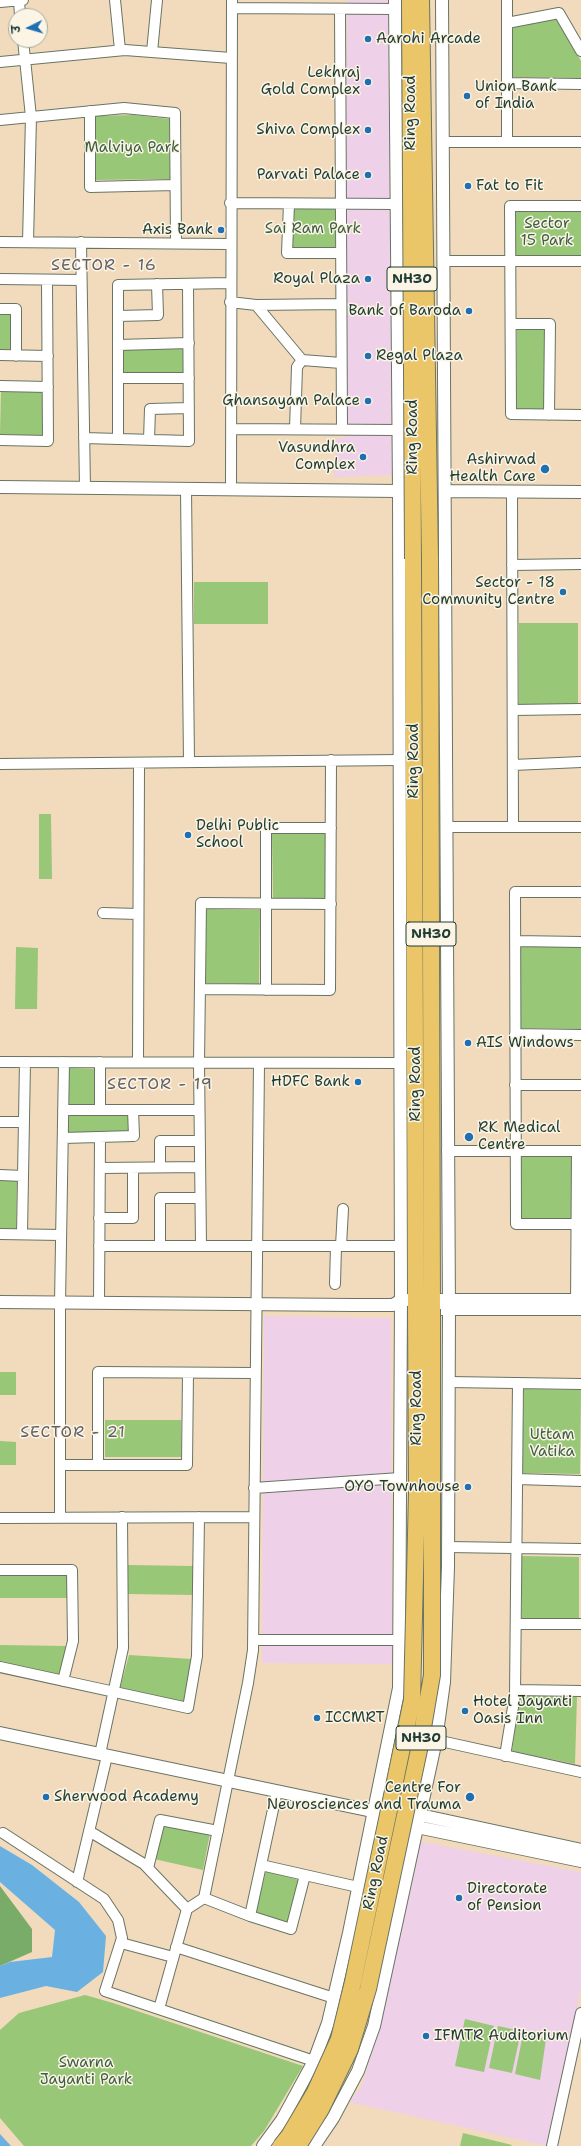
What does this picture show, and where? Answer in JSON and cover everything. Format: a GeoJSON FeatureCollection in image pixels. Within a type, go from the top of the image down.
{"type":"FeatureCollection","features":[{"type":"Feature","properties":{"kind":"highway","name":"Ring Road"},"geometry":{"type":"LineString","coordinates":[[281,2146],[289,2136],[315,2092],[339,2039],[355,1975],[412,1700],[417,1492],[413,1305],[413,559],[410,0]]}},
{"type":"Feature","properties":{"kind":"highway","name":"Ring Road"},"geometry":{"type":"LineString","coordinates":[[298,2146],[321,2109],[350,2050],[368,1989],[420,1745],[432,1675],[413,1305],[430,559],[422,0]]}},
{"type":"Feature","properties":{"kind":"street"},"geometry":{"type":"LineString","coordinates":[[0,2],[23,0]]}},
{"type":"Feature","properties":{"kind":"street"},"geometry":{"type":"LineString","coordinates":[[115,0],[120,50]]}},
{"type":"Feature","properties":{"kind":"street"},"geometry":{"type":"LineString","coordinates":[[152,52],[157,0]]}},
{"type":"Feature","properties":{"kind":"street"},"geometry":{"type":"LineString","coordinates":[[507,0],[507,142]]}},
{"type":"Feature","properties":{"kind":"street"},"geometry":{"type":"LineString","coordinates":[[231,489],[230,203],[232,4],[340,9],[395,5],[442,5]]}},
{"type":"Feature","properties":{"kind":"street"},"geometry":{"type":"LineString","coordinates":[[263,2146],[282,2120],[314,2061],[328,2023],[399,1688],[400,1478],[413,1305],[401,1246],[399,491],[395,5]]}},
{"type":"Feature","properties":{"kind":"street","name":"Ring Road"},"geometry":{"type":"LineString","coordinates":[[314,2146],[333,2118],[358,2071],[374,2026],[436,1740],[444,1682],[448,1547],[449,1304],[442,5]]}},
{"type":"Feature","properties":{"kind":"street"},"geometry":{"type":"LineString","coordinates":[[340,9],[342,429]]}},
{"type":"Feature","properties":{"kind":"street"},"geometry":{"type":"LineString","coordinates":[[507,23],[559,13],[581,51]]}},
{"type":"Feature","properties":{"kind":"street"},"geometry":{"type":"LineString","coordinates":[[24,48],[31,116],[28,242]]}},
{"type":"Feature","properties":{"kind":"street"},"geometry":{"type":"LineString","coordinates":[[0,62],[120,50],[231,58]]}},
{"type":"Feature","properties":{"kind":"street"},"geometry":{"type":"LineString","coordinates":[[507,83],[581,84]]}},
{"type":"Feature","properties":{"kind":"street"},"geometry":{"type":"LineString","coordinates":[[0,120],[124,108],[175,113],[176,243]]}},
{"type":"Feature","properties":{"kind":"street"},"geometry":{"type":"LineString","coordinates":[[90,111],[90,187],[175,185]]}},
{"type":"Feature","properties":{"kind":"street"},"geometry":{"type":"LineString","coordinates":[[443,142],[581,142]]}},
{"type":"Feature","properties":{"kind":"street"},"geometry":{"type":"LineString","coordinates":[[230,203],[396,204]]}},
{"type":"Feature","properties":{"kind":"street"},"geometry":{"type":"LineString","coordinates":[[289,204],[287,253],[340,253]]}},
{"type":"Feature","properties":{"kind":"street"},"geometry":{"type":"LineString","coordinates":[[581,206],[510,206],[512,414],[581,415]]}},
{"type":"Feature","properties":{"kind":"street"},"geometry":{"type":"LineString","coordinates":[[0,242],[230,244]]}},
{"type":"Feature","properties":{"kind":"street"},"geometry":{"type":"LineString","coordinates":[[81,242],[85,488]]}},
{"type":"Feature","properties":{"kind":"street"},"geometry":{"type":"LineString","coordinates":[[444,260],[581,261]]}},
{"type":"Feature","properties":{"kind":"street"},"geometry":{"type":"LineString","coordinates":[[0,279],[81,280]]}},
{"type":"Feature","properties":{"kind":"street"},"geometry":{"type":"LineString","coordinates":[[0,440],[48,441],[47,280]]}},
{"type":"Feature","properties":{"kind":"street"},"geometry":{"type":"LineString","coordinates":[[118,439],[118,285],[230,283]]}},
{"type":"Feature","properties":{"kind":"street"},"geometry":{"type":"LineString","coordinates":[[118,316],[158,315],[157,284]]}},
{"type":"Feature","properties":{"kind":"street"},"geometry":{"type":"LineString","coordinates":[[84,438],[188,440],[188,284]]}},
{"type":"Feature","properties":{"kind":"street"},"geometry":{"type":"LineString","coordinates":[[230,302],[256,305],[341,304]]}},
{"type":"Feature","properties":{"kind":"street"},"geometry":{"type":"LineString","coordinates":[[256,305],[302,360],[341,363]]}},
{"type":"Feature","properties":{"kind":"street"},"geometry":{"type":"LineString","coordinates":[[0,309],[16,309],[16,356]]}},
{"type":"Feature","properties":{"kind":"street"},"geometry":{"type":"LineString","coordinates":[[511,324],[550,324],[549,415]]}},
{"type":"Feature","properties":{"kind":"street"},"geometry":{"type":"LineString","coordinates":[[118,345],[189,343]]}},
{"type":"Feature","properties":{"kind":"street"},"geometry":{"type":"LineString","coordinates":[[0,355],[48,356]]}},
{"type":"Feature","properties":{"kind":"street"},"geometry":{"type":"LineString","coordinates":[[295,429],[297,367],[302,360]]}},
{"type":"Feature","properties":{"kind":"street"},"geometry":{"type":"LineString","coordinates":[[118,378],[189,378]]}},
{"type":"Feature","properties":{"kind":"street"},"geometry":{"type":"LineString","coordinates":[[0,386],[48,387]]}},
{"type":"Feature","properties":{"kind":"street"},"geometry":{"type":"LineString","coordinates":[[149,440],[150,409],[189,408]]}},
{"type":"Feature","properties":{"kind":"street"},"geometry":{"type":"LineString","coordinates":[[231,428],[398,430]]}},
{"type":"Feature","properties":{"kind":"street"},"geometry":{"type":"LineString","coordinates":[[0,487],[399,491]]}},
{"type":"Feature","properties":{"kind":"street"},"geometry":{"type":"LineString","coordinates":[[186,489],[189,762]]}},
{"type":"Feature","properties":{"kind":"street"},"geometry":{"type":"LineString","coordinates":[[445,491],[581,492]]}},
{"type":"Feature","properties":{"kind":"street"},"geometry":{"type":"LineString","coordinates":[[512,492],[513,827]]}},
{"type":"Feature","properties":{"kind":"street"},"geometry":{"type":"LineString","coordinates":[[512,565],[581,564]]}},
{"type":"Feature","properties":{"kind":"street"},"geometry":{"type":"LineString","coordinates":[[513,710],[581,709]]}},
{"type":"Feature","properties":{"kind":"street"},"geometry":{"type":"LineString","coordinates":[[200,989],[330,990],[331,760]]}},
{"type":"Feature","properties":{"kind":"street"},"geometry":{"type":"LineString","coordinates":[[0,764],[399,760]]}},
{"type":"Feature","properties":{"kind":"street"},"geometry":{"type":"LineString","coordinates":[[513,764],[581,762]]}},
{"type":"Feature","properties":{"kind":"street"},"geometry":{"type":"LineString","coordinates":[[138,1062],[140,763]]}},
{"type":"Feature","properties":{"kind":"street"},"geometry":{"type":"LineString","coordinates":[[446,827],[581,827]]}},
{"type":"Feature","properties":{"kind":"street"},"geometry":{"type":"LineString","coordinates":[[266,990],[266,828],[331,828]]}},
{"type":"Feature","properties":{"kind":"street"},"geometry":{"type":"LineString","coordinates":[[577,1224],[516,1224],[515,892],[581,892]]}},
{"type":"Feature","properties":{"kind":"street"},"geometry":{"type":"LineString","coordinates":[[201,1246],[199,1062],[201,903],[331,904]]}},
{"type":"Feature","properties":{"kind":"street"},"geometry":{"type":"LineString","coordinates":[[103,914],[138,914]]}},
{"type":"Feature","properties":{"kind":"street"},"geometry":{"type":"LineString","coordinates":[[515,941],[581,942]]}},
{"type":"Feature","properties":{"kind":"street"},"geometry":{"type":"LineString","coordinates":[[515,1034],[581,1035]]}},
{"type":"Feature","properties":{"kind":"street"},"geometry":{"type":"LineString","coordinates":[[0,1062],[400,1063]]}},
{"type":"Feature","properties":{"kind":"street"},"geometry":{"type":"LineString","coordinates":[[22,1234],[25,1062]]}},
{"type":"Feature","properties":{"kind":"street"},"geometry":{"type":"LineString","coordinates":[[60,1518],[60,1303],[64,1062]]}},
{"type":"Feature","properties":{"kind":"street"},"geometry":{"type":"LineString","coordinates":[[100,1062],[100,1110]]}},
{"type":"Feature","properties":{"kind":"street"},"geometry":{"type":"LineString","coordinates":[[158,2009],[187,1909],[204,1898],[248,1683],[253,1640],[259,1063]]}},
{"type":"Feature","properties":{"kind":"street"},"geometry":{"type":"LineString","coordinates":[[515,1085],[581,1085]]}},
{"type":"Feature","properties":{"kind":"street"},"geometry":{"type":"LineString","coordinates":[[63,1110],[199,1110]]}},
{"type":"Feature","properties":{"kind":"street"},"geometry":{"type":"LineString","coordinates":[[62,1138],[134,1136],[133,1110]]}},
{"type":"Feature","properties":{"kind":"street"},"geometry":{"type":"LineString","coordinates":[[0,1122],[24,1122]]}},
{"type":"Feature","properties":{"kind":"street"},"geometry":{"type":"LineString","coordinates":[[99,1303],[100,1137]]}},
{"type":"Feature","properties":{"kind":"street"},"geometry":{"type":"LineString","coordinates":[[160,1167],[160,1141],[200,1141]]}},
{"type":"Feature","properties":{"kind":"street"},"geometry":{"type":"LineString","coordinates":[[0,1302],[579,1305],[577,1224],[579,1151],[447,1151]]}},
{"type":"Feature","properties":{"kind":"street"},"geometry":{"type":"LineString","coordinates":[[100,1168],[200,1167]]}},
{"type":"Feature","properties":{"kind":"street"},"geometry":{"type":"LineString","coordinates":[[99,1218],[133,1218],[133,1168]]}},
{"type":"Feature","properties":{"kind":"street"},"geometry":{"type":"LineString","coordinates":[[0,1175],[23,1176]]}},
{"type":"Feature","properties":{"kind":"street"},"geometry":{"type":"LineString","coordinates":[[160,1246],[160,1198],[200,1198]]}},
{"type":"Feature","properties":{"kind":"street"},"geometry":{"type":"LineString","coordinates":[[335,1284],[343,1209]]}},
{"type":"Feature","properties":{"kind":"street"},"geometry":{"type":"LineString","coordinates":[[0,1234],[61,1235]]}},
{"type":"Feature","properties":{"kind":"street"},"geometry":{"type":"LineString","coordinates":[[99,1246],[401,1246]]}},
{"type":"Feature","properties":{"kind":"street"},"geometry":{"type":"LineString","coordinates":[[98,1465],[98,1372],[255,1373]]}},
{"type":"Feature","properties":{"kind":"street"},"geometry":{"type":"LineString","coordinates":[[60,1465],[187,1465],[188,1373]]}},
{"type":"Feature","properties":{"kind":"street"},"geometry":{"type":"LineString","coordinates":[[449,1382],[581,1384]]}},
{"type":"Feature","properties":{"kind":"street"},"geometry":{"type":"LineString","coordinates":[[506,1756],[515,1690],[518,1383]]}},
{"type":"Feature","properties":{"kind":"street"},"geometry":{"type":"LineString","coordinates":[[254,1488],[400,1478]]}},
{"type":"Feature","properties":{"kind":"street"},"geometry":{"type":"LineString","coordinates":[[517,1479],[581,1481]]}},
{"type":"Feature","properties":{"kind":"street"},"geometry":{"type":"LineString","coordinates":[[77,1882],[104,1755],[113,1692],[123,1648],[122,1517]]}},
{"type":"Feature","properties":{"kind":"street"},"geometry":{"type":"LineString","coordinates":[[0,1667],[188,1708],[197,1656],[199,1517]]}},
{"type":"Feature","properties":{"kind":"street"},"geometry":{"type":"LineString","coordinates":[[0,1518],[254,1517]]}},
{"type":"Feature","properties":{"kind":"street"},"geometry":{"type":"LineString","coordinates":[[448,1547],[581,1549]]}},
{"type":"Feature","properties":{"kind":"street"},"geometry":{"type":"LineString","coordinates":[[0,1570],[72,1570],[72,1641],[64,1681]]}},
{"type":"Feature","properties":{"kind":"street"},"geometry":{"type":"LineString","coordinates":[[516,1624],[581,1624]]}},
{"type":"Feature","properties":{"kind":"street"},"geometry":{"type":"LineString","coordinates":[[253,1640],[399,1640]]}},
{"type":"Feature","properties":{"kind":"street"},"geometry":{"type":"LineString","coordinates":[[515,1690],[581,1691]]}},
{"type":"Feature","properties":{"kind":"street"},"geometry":{"type":"LineString","coordinates":[[0,1733],[391,1815],[420,1815],[581,1850]]}},
{"type":"Feature","properties":{"kind":"street"},"geometry":{"type":"LineString","coordinates":[[436,1740],[581,1772]]}},
{"type":"Feature","properties":{"kind":"street"},"geometry":{"type":"LineString","coordinates":[[250,1916],[277,1791]]}},
{"type":"Feature","properties":{"kind":"street"},"geometry":{"type":"LineString","coordinates":[[391,1815],[417,1828],[581,1861]]}},
{"type":"Feature","properties":{"kind":"street"},"geometry":{"type":"LineString","coordinates":[[148,1868],[160,1820],[218,1831]]}},
{"type":"Feature","properties":{"kind":"street"},"geometry":{"type":"LineString","coordinates":[[89,1831],[148,1868],[187,1909]]}},
{"type":"Feature","properties":{"kind":"street"},"geometry":{"type":"LineString","coordinates":[[4,1833],[104,1899],[118,1920],[122,1938],[104,1991],[314,2061]]}},
{"type":"Feature","properties":{"kind":"street"},"geometry":{"type":"LineString","coordinates":[[261,1865],[358,1887]]}},
{"type":"Feature","properties":{"kind":"street"},"geometry":{"type":"LineString","coordinates":[[204,1898],[250,1916],[291,1929],[305,1875]]}},
{"type":"Feature","properties":{"kind":"street"},"geometry":{"type":"LineString","coordinates":[[121,1943],[175,1952],[334,1998]]}},
{"type":"Feature","properties":{"kind":"street"},"geometry":{"type":"LineString","coordinates":[[552,2146],[581,2013]]}},
{"type":"Feature","properties":{"kind":"shaded area"},"geometry":{"type":"Polygon","coordinates":[[[347,0],[388,0],[392,475],[334,477],[336,438],[345,438],[347,0]]]}},
{"type":"Feature","properties":{"kind":"shaded area"},"geometry":{"type":"Polygon","coordinates":[[[264,1316],[391,1318],[392,1664],[262,1663],[264,1316]]]}},
{"type":"Feature","properties":{"kind":"shaded area"},"geometry":{"type":"Polygon","coordinates":[[[417,1841],[581,1872],[581,1988],[548,2146],[349,2102],[361,2087],[372,2052],[417,1841]]]}},
{"type":"Feature","properties":{"kind":"green space"},"geometry":{"type":"Polygon","coordinates":[[[557,18],[581,61],[581,78],[512,77],[512,26],[557,18]]]}},
{"type":"Feature","properties":{"kind":"green space","name":"Malviya Park"},"geometry":{"type":"Polygon","coordinates":[[[134,115],[169,119],[170,179],[94,180],[95,116],[134,115]]]}},
{"type":"Feature","properties":{"kind":"green space","name":"Sai Ram Park"},"geometry":{"type":"Polygon","coordinates":[[[292,208],[335,208],[335,250],[291,250],[292,208]]]}},
{"type":"Feature","properties":{"kind":"green space","name":"Sector 15 Park"},"geometry":{"type":"Polygon","coordinates":[[[513,208],[581,209],[581,257],[514,257],[513,208]]]}},
{"type":"Feature","properties":{"kind":"green space"},"geometry":{"type":"Polygon","coordinates":[[[0,314],[13,314],[12,349],[0,349],[0,314]]]}},
{"type":"Feature","properties":{"kind":"green space"},"geometry":{"type":"Polygon","coordinates":[[[517,329],[545,329],[545,410],[517,410],[517,329]]]}},
{"type":"Feature","properties":{"kind":"green space"},"geometry":{"type":"Polygon","coordinates":[[[122,348],[184,348],[184,373],[122,372],[122,348]]]}},
{"type":"Feature","properties":{"kind":"green space"},"geometry":{"type":"Polygon","coordinates":[[[1,391],[44,392],[42,436],[0,434],[1,391]]]}},
{"type":"Feature","properties":{"kind":"green space"},"geometry":{"type":"Polygon","coordinates":[[[194,582],[268,582],[268,624],[194,624],[194,582]]]}},
{"type":"Feature","properties":{"kind":"green space"},"geometry":{"type":"Polygon","coordinates":[[[519,623],[578,623],[578,704],[519,704],[519,623]]]}},
{"type":"Feature","properties":{"kind":"green space"},"geometry":{"type":"Polygon","coordinates":[[[39,814],[51,814],[52,879],[39,879],[39,814]]]}},
{"type":"Feature","properties":{"kind":"green space"},"geometry":{"type":"Polygon","coordinates":[[[325,833],[326,898],[273,899],[272,834],[325,833]]]}},
{"type":"Feature","properties":{"kind":"green space"},"geometry":{"type":"Polygon","coordinates":[[[206,909],[260,910],[259,984],[205,983],[206,909]]]}},
{"type":"Feature","properties":{"kind":"green space"},"geometry":{"type":"Polygon","coordinates":[[[519,946],[581,946],[581,1029],[519,1028],[519,946]]]}},
{"type":"Feature","properties":{"kind":"green space"},"geometry":{"type":"Polygon","coordinates":[[[16,947],[38,948],[37,1009],[15,1009],[16,947]]]}},
{"type":"Feature","properties":{"kind":"green space"},"geometry":{"type":"Polygon","coordinates":[[[68,1068],[97,1069],[97,1112],[129,1112],[130,1133],[67,1133],[68,1068]]]}},
{"type":"Feature","properties":{"kind":"green space"},"geometry":{"type":"Polygon","coordinates":[[[520,1156],[574,1156],[574,1220],[520,1220],[520,1156]]]}},
{"type":"Feature","properties":{"kind":"green space"},"geometry":{"type":"Polygon","coordinates":[[[0,1180],[17,1180],[16,1229],[0,1228],[0,1180]]]}},
{"type":"Feature","properties":{"kind":"green space"},"geometry":{"type":"Polygon","coordinates":[[[0,1372],[16,1372],[16,1395],[0,1395],[0,1372]]]}},
{"type":"Feature","properties":{"kind":"green space","name":"Uttam Vatika"},"geometry":{"type":"Polygon","coordinates":[[[524,1389],[581,1390],[580,1474],[522,1473],[524,1389]]]}},
{"type":"Feature","properties":{"kind":"green space"},"geometry":{"type":"Polygon","coordinates":[[[105,1420],[181,1420],[181,1457],[105,1457],[105,1420]]]}},
{"type":"Feature","properties":{"kind":"green space"},"geometry":{"type":"Polygon","coordinates":[[[0,1441],[16,1442],[16,1465],[0,1465],[0,1441]]]}},
{"type":"Feature","properties":{"kind":"green space"},"geometry":{"type":"Polygon","coordinates":[[[522,1556],[579,1557],[579,1618],[522,1618],[522,1556]]]}},
{"type":"Feature","properties":{"kind":"green space"},"geometry":{"type":"Polygon","coordinates":[[[128,1565],[193,1566],[193,1595],[127,1594],[128,1565]]]}},
{"type":"Feature","properties":{"kind":"green space"},"geometry":{"type":"Polygon","coordinates":[[[0,1576],[68,1576],[68,1598],[0,1598],[0,1576]]]}},
{"type":"Feature","properties":{"kind":"green space"},"geometry":{"type":"Polygon","coordinates":[[[0,1645],[68,1646],[61,1676],[0,1663],[0,1645]]]}},
{"type":"Feature","properties":{"kind":"green space"},"geometry":{"type":"Polygon","coordinates":[[[129,1655],[192,1659],[184,1702],[120,1688],[129,1655]]]}},
{"type":"Feature","properties":{"kind":"green space"},"geometry":{"type":"Polygon","coordinates":[[[520,1695],[577,1697],[575,1764],[512,1751],[520,1695]]]}},
{"type":"Feature","properties":{"kind":"green space"},"geometry":{"type":"Polygon","coordinates":[[[162,1823],[210,1833],[203,1870],[154,1859],[162,1823]]]}},
{"type":"Feature","properties":{"kind":"green space"},"geometry":{"type":"Polygon","coordinates":[[[266,1871],[299,1880],[290,1923],[256,1912],[266,1871]]]}},
{"type":"Feature","properties":{"kind":"green space"},"geometry":{"type":"Polygon","coordinates":[[[0,1886],[32,1929],[32,1952],[0,1966],[0,1886]]]}},
{"type":"Feature","properties":{"kind":"green space","name":"Swarna Jayanti Park"},"geometry":{"type":"Polygon","coordinates":[[[85,1995],[303,2066],[264,2131],[251,2146],[24,2146],[0,2118],[0,2030],[19,2013],[85,1995]]]}},
{"type":"Feature","properties":{"kind":"green space"},"geometry":{"type":"Polygon","coordinates":[[[465,2019],[494,2026],[484,2072],[455,2066],[465,2019]]]}},
{"type":"Feature","properties":{"kind":"green space"},"geometry":{"type":"Polygon","coordinates":[[[498,2026],[521,2031],[512,2073],[489,2068],[498,2026]]]}},
{"type":"Feature","properties":{"kind":"green space"},"geometry":{"type":"Polygon","coordinates":[[[523,2034],[546,2039],[540,2080],[515,2074],[523,2034]]]}},
{"type":"Feature","properties":{"kind":"green space"},"geometry":{"type":"Polygon","coordinates":[[[463,2133],[512,2145],[460,2146],[463,2133]]]}},
{"type":"Feature","properties":{"kind":"water"},"geometry":{"type":"Polygon","coordinates":[[[0,1846],[32,1865],[79,1902],[106,1936],[103,1972],[77,1992],[46,1986],[0,1998],[0,1966],[10,1962],[52,1957],[55,1930],[0,1882],[0,1846]]]}},
{"type":"Feature","properties":{"kind":"water"},"geometry":{"type":"Polygon","coordinates":[[[0,2134],[11,2146],[0,2146],[0,2134]]]}},
{"type":"Feature","properties":{"kind":"place","name":"Aarohi Arcade"},"geometry":{"type":"Point","coordinates":[368,39]}},
{"type":"Feature","properties":{"kind":"place","name":"Lekhraj Gold Complex"},"geometry":{"type":"Point","coordinates":[368,82]}},
{"type":"Feature","properties":{"kind":"place","name":"Union Bank of India"},"geometry":{"type":"Point","coordinates":[467,96]}},
{"type":"Feature","properties":{"kind":"place","name":"Shiva Complex"},"geometry":{"type":"Point","coordinates":[368,130]}},
{"type":"Feature","properties":{"kind":"place","name":"Parvati Palace"},"geometry":{"type":"Point","coordinates":[368,175]}},
{"type":"Feature","properties":{"kind":"place","name":"Fat to Fit"},"geometry":{"type":"Point","coordinates":[468,186]}},
{"type":"Feature","properties":{"kind":"place","name":"Axis Bank"},"geometry":{"type":"Point","coordinates":[221,230]}},
{"type":"Feature","properties":{"kind":"place","name":"Royal Plaza"},"geometry":{"type":"Point","coordinates":[368,279]}},
{"type":"Feature","properties":{"kind":"place","name":"Bank of Baroda"},"geometry":{"type":"Point","coordinates":[469,311]}},
{"type":"Feature","properties":{"kind":"place","name":"Regal Plaza"},"geometry":{"type":"Point","coordinates":[368,356]}},
{"type":"Feature","properties":{"kind":"place","name":"Ghansayam Palace"},"geometry":{"type":"Point","coordinates":[368,401]}},
{"type":"Feature","properties":{"kind":"place","name":"Vasundhra Complex"},"geometry":{"type":"Point","coordinates":[363,457]}},
{"type":"Feature","properties":{"kind":"place","name":"Ashirwad Health Care"},"geometry":{"type":"Point","coordinates":[545,469]}},
{"type":"Feature","properties":{"kind":"place","name":"Sector - 18 Community Centre"},"geometry":{"type":"Point","coordinates":[563,592]}},
{"type":"Feature","properties":{"kind":"place","name":"Delhi Public School"},"geometry":{"type":"Point","coordinates":[188,835]}},
{"type":"Feature","properties":{"kind":"place","name":"AIS Windows"},"geometry":{"type":"Point","coordinates":[468,1043]}},
{"type":"Feature","properties":{"kind":"place","name":"HDFC Bank"},"geometry":{"type":"Point","coordinates":[358,1082]}},
{"type":"Feature","properties":{"kind":"place","name":"RK Medical Centre"},"geometry":{"type":"Point","coordinates":[469,1137]}},
{"type":"Feature","properties":{"kind":"place","name":"OYO Townhouse"},"geometry":{"type":"Point","coordinates":[468,1487]}},
{"type":"Feature","properties":{"kind":"place","name":"Hotel Jayanti Oasis Inn"},"geometry":{"type":"Point","coordinates":[465,1711]}},
{"type":"Feature","properties":{"kind":"place","name":"ICCMRT"},"geometry":{"type":"Point","coordinates":[317,1718]}},
{"type":"Feature","properties":{"kind":"place","name":"Sherwood Academy"},"geometry":{"type":"Point","coordinates":[46,1797]}},
{"type":"Feature","properties":{"kind":"place","name":"Centre For Neurosciences and Trauma"},"geometry":{"type":"Point","coordinates":[470,1797]}},
{"type":"Feature","properties":{"kind":"place","name":"Directorate of Pension"},"geometry":{"type":"Point","coordinates":[459,1898]}},
{"type":"Feature","properties":{"kind":"place","name":"IFMTR Auditorium"},"geometry":{"type":"Point","coordinates":[426,2036]}},
{"type":"Feature","properties":{"kind":"district","name":"SECTOR - 16"},"geometry":{"type":"Point","coordinates":[104,266]}},
{"type":"Feature","properties":{"kind":"district","name":"SECTOR - 19"},"geometry":{"type":"Point","coordinates":[160,1085]}},
{"type":"Feature","properties":{"kind":"district","name":"SECTOR - 21"},"geometry":{"type":"Point","coordinates":[73,1433]}}]}
